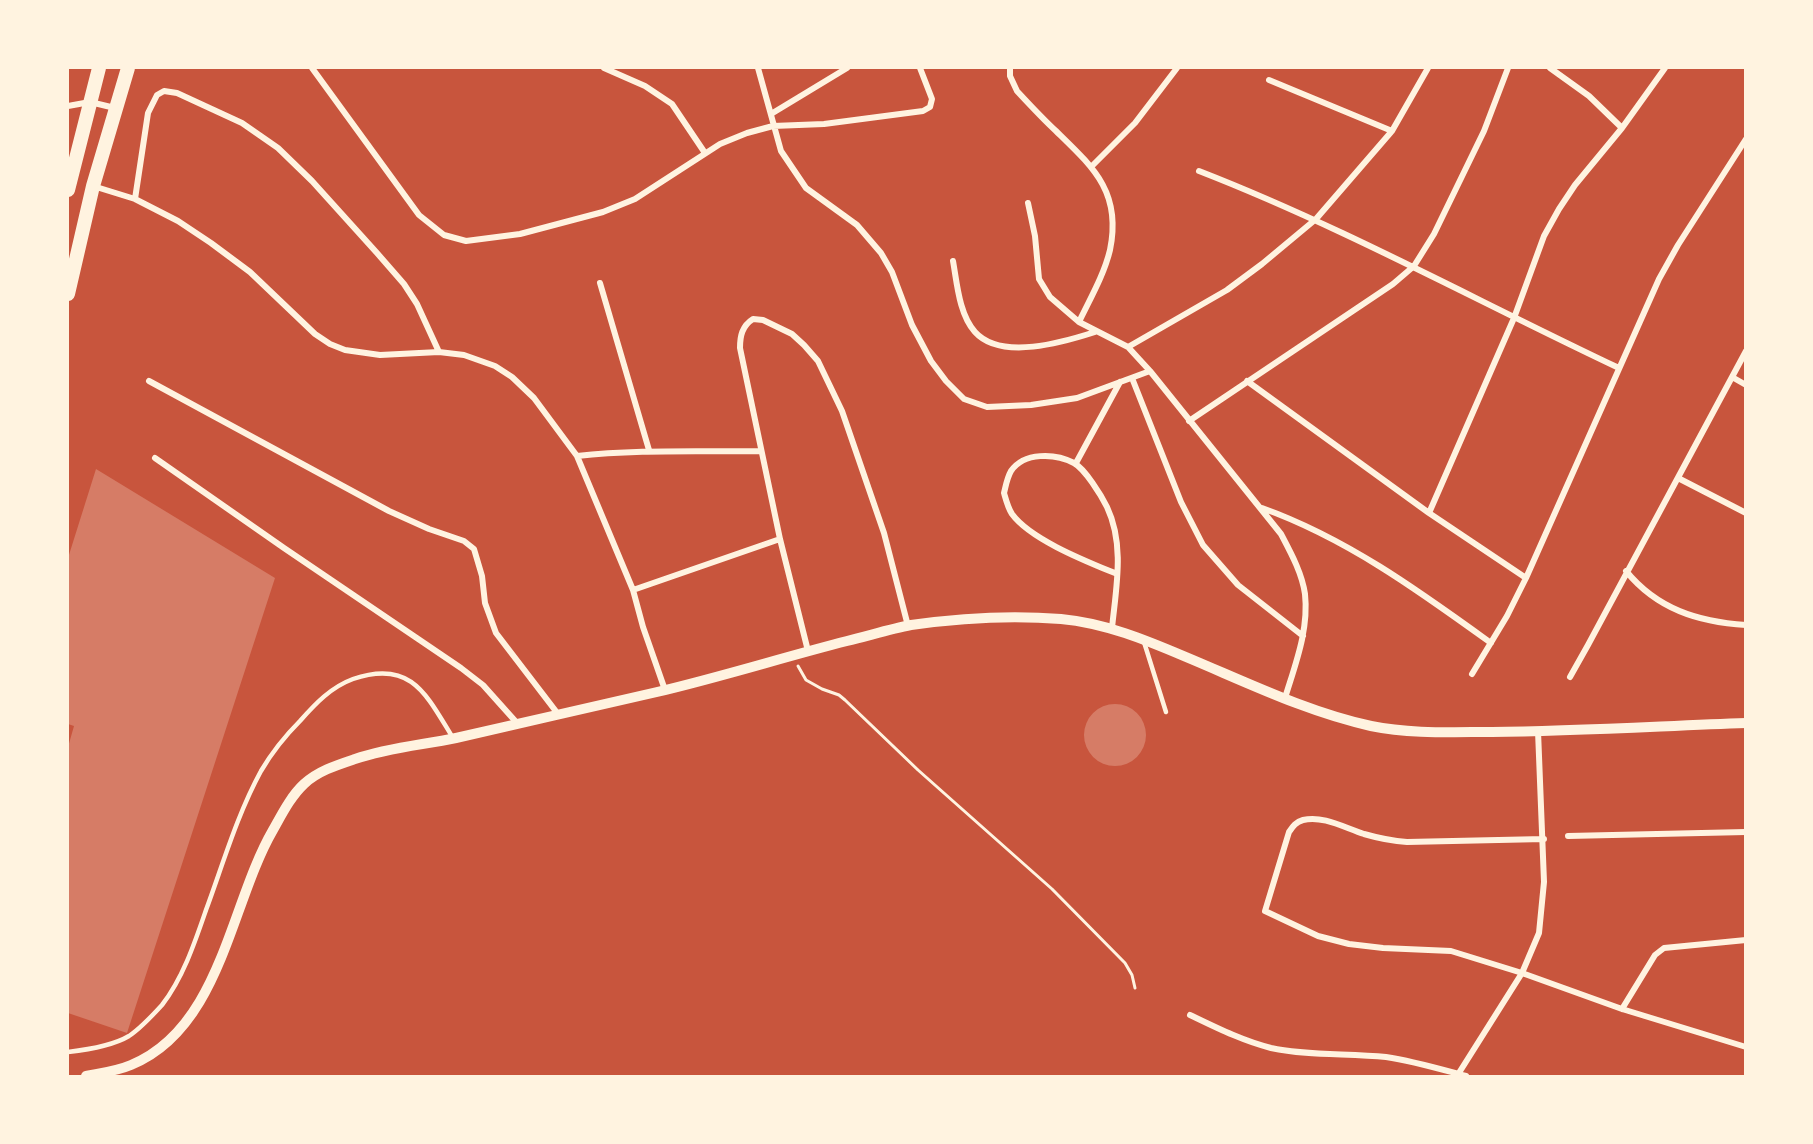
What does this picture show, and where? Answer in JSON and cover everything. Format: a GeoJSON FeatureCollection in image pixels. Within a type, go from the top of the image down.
{"type":"FeatureCollection","features":[{"type":"Feature","properties":{"kind":"main road"},"geometry":{"type":"LineString","coordinates":[[68,183],[99,68]]}},
{"type":"Feature","properties":{"kind":"main road"},"geometry":{"type":"LineString","coordinates":[[68,294],[93,186],[128,68]]}},
{"type":"Feature","properties":{"kind":"street"},"geometry":{"type":"LineString","coordinates":[[312,68],[419,215],[444,235],[466,241],[520,234],[603,212],[635,199],[720,144],[747,133],[773,126],[824,124],[923,111],[930,107],[932,99],[920,68]]}},
{"type":"Feature","properties":{"kind":"street"},"geometry":{"type":"LineString","coordinates":[[604,68],[645,86],[672,105],[705,153]]}},
{"type":"Feature","properties":{"kind":"street"},"geometry":{"type":"LineString","coordinates":[[758,68],[781,151],[806,188],[857,225],[881,253],[892,272],[912,325],[931,361],[964,399],[987,406],[1031,405],[1077,398],[1150,371]]}},
{"type":"Feature","properties":{"kind":"street"},"geometry":{"type":"LineString","coordinates":[[771,114],[847,68]]}},
{"type":"Feature","properties":{"kind":"street"},"geometry":{"type":"LineString","coordinates":[[1010,68],[1010,76],[1017,91],[1092,165],[1112,208],[1113,231],[1109,251],[1079,322]]}},
{"type":"Feature","properties":{"kind":"street"},"geometry":{"type":"LineString","coordinates":[[1092,165],[1135,123],[1177,68]]}},
{"type":"Feature","properties":{"kind":"street"},"geometry":{"type":"LineString","coordinates":[[1128,347],[1227,290],[1316,219],[1392,131],[1428,68]]}},
{"type":"Feature","properties":{"kind":"street"},"geometry":{"type":"LineString","coordinates":[[1189,421],[1393,285],[1414,266],[1434,234],[1459,185],[1484,131],[1508,68]]}},
{"type":"Feature","properties":{"kind":"street"},"geometry":{"type":"LineString","coordinates":[[1550,68],[1589,96],[1622,128]]}},
{"type":"Feature","properties":{"kind":"street"},"geometry":{"type":"LineString","coordinates":[[1429,513],[1514,318],[1544,236],[1558,209],[1622,128],[1665,68]]}},
{"type":"Feature","properties":{"kind":"street"},"geometry":{"type":"LineString","coordinates":[[1269,80],[1392,131]]}},
{"type":"Feature","properties":{"kind":"street"},"geometry":{"type":"LineString","coordinates":[[135,199],[148,113],[157,95],[164,91],[177,93],[242,123],[278,147],[306,174],[391,268],[417,304],[439,352]]}},
{"type":"Feature","properties":{"kind":"street"},"geometry":{"type":"LineString","coordinates":[[68,106],[90,102],[115,108]]}},
{"type":"Feature","properties":{"kind":"street"},"geometry":{"type":"LineString","coordinates":[[1472,674],[1507,616],[1526,578],[1643,313],[1678,245],[1746,139]]}},
{"type":"Feature","properties":{"kind":"street"},"geometry":{"type":"LineString","coordinates":[[1199,171],[1316,219],[1619,368]]}},
{"type":"Feature","properties":{"kind":"street"},"geometry":{"type":"LineString","coordinates":[[93,186],[135,199],[178,221],[250,272],[315,334],[330,344],[345,350],[380,355],[439,352],[464,355],[482,360],[512,376],[534,398],[577,456],[633,590],[665,690]]}},
{"type":"Feature","properties":{"kind":"street"},"geometry":{"type":"LineString","coordinates":[[1028,203],[1035,236],[1039,279],[1050,297],[1079,322],[1128,347],[1150,371],[1281,534],[1295,561],[1305,592],[1306,612],[1303,636],[1285,698]]}},
{"type":"Feature","properties":{"kind":"street"},"geometry":{"type":"LineString","coordinates":[[953,261],[966,318],[975,332],[985,339],[1000,346],[1017,347],[1054,344],[1095,332]]}},
{"type":"Feature","properties":{"kind":"street"},"geometry":{"type":"LineString","coordinates":[[600,283],[649,450]]}},
{"type":"Feature","properties":{"kind":"street"},"geometry":{"type":"LineString","coordinates":[[808,651],[780,539],[740,348],[743,329],[753,319],[763,320],[792,334],[819,361],[842,411],[876,511],[908,626]]}},
{"type":"Feature","properties":{"kind":"street"},"geometry":{"type":"LineString","coordinates":[[1570,677],[1746,351]]}},
{"type":"Feature","properties":{"kind":"street"},"geometry":{"type":"LineString","coordinates":[[1731,376],[1746,385]]}},
{"type":"Feature","properties":{"kind":"street"},"geometry":{"type":"LineString","coordinates":[[1132,378],[1181,502],[1203,545],[1238,585],[1303,636]]}},
{"type":"Feature","properties":{"kind":"street"},"geometry":{"type":"LineString","coordinates":[[149,381],[390,511],[429,529],[464,541],[474,549],[479,561],[485,603],[496,633],[558,714]]}},
{"type":"Feature","properties":{"kind":"street"},"geometry":{"type":"LineString","coordinates":[[1247,381],[1429,513],[1526,578]]}},
{"type":"Feature","properties":{"kind":"street"},"geometry":{"type":"LineString","coordinates":[[1076,464],[1120,382]]}},
{"type":"Feature","properties":{"kind":"street"},"geometry":{"type":"LineString","coordinates":[[577,456],[649,450],[761,451]]}},
{"type":"Feature","properties":{"kind":"street"},"geometry":{"type":"LineString","coordinates":[[1112,628],[1117,574],[1118,553],[1115,531],[1107,507],[1092,482],[1076,464],[1053,456],[1037,456],[1025,460],[1012,470],[1004,493],[1012,515],[1040,537],[1081,559],[1117,574]]}},
{"type":"Feature","properties":{"kind":"street"},"geometry":{"type":"LineString","coordinates":[[155,458],[483,684],[517,723]]}},
{"type":"Feature","properties":{"kind":"street"},"geometry":{"type":"LineString","coordinates":[[1678,478],[1746,513]]}},
{"type":"Feature","properties":{"kind":"street"},"geometry":{"type":"LineString","coordinates":[[1260,507],[1287,517],[1348,548],[1437,604],[1491,643]]}},
{"type":"Feature","properties":{"kind":"street"},"geometry":{"type":"LineString","coordinates":[[633,590],[780,539]]}},
{"type":"Feature","properties":{"kind":"street"},"geometry":{"type":"LineString","coordinates":[[1626,571],[1648,594],[1666,606],[1713,622],[1746,625]]}},
{"type":"Feature","properties":{"kind":"street"},"geometry":{"type":"LineString","coordinates":[[86,1077],[131,1065],[145,1058],[181,1028],[196,1008],[209,984],[262,848],[301,786],[317,774],[361,757],[665,690],[908,626],[976,619],[1033,617],[1069,620],[1112,628],[1285,698],[1373,726],[1441,732],[1538,732],[1746,723]]}},
{"type":"Feature","properties":{"kind":"street"},"geometry":{"type":"LineString","coordinates":[[1458,1075],[1522,973],[1539,933],[1544,882],[1544,839],[1538,732]]}},
{"type":"Feature","properties":{"kind":"street"},"geometry":{"type":"LineString","coordinates":[[1544,839],[1407,842],[1364,834],[1319,820],[1306,819],[1297,822],[1287,837],[1265,911],[1318,936],[1349,944],[1451,951],[1522,973],[1622,1009],[1746,1047]]}},
{"type":"Feature","properties":{"kind":"street"},"geometry":{"type":"LineString","coordinates":[[1568,836],[1746,832]]}},
{"type":"Feature","properties":{"kind":"street"},"geometry":{"type":"LineString","coordinates":[[1622,1009],[1655,955],[1664,948],[1746,940]]}},
{"type":"Feature","properties":{"kind":"street"},"geometry":{"type":"LineString","coordinates":[[1190,1015],[1249,1041],[1273,1048],[1298,1052],[1386,1057],[1466,1077]]}},
{"type":"Feature","properties":{"kind":"lane"},"geometry":{"type":"LineString","coordinates":[[1143,640],[1166,712]]}},
{"type":"Feature","properties":{"kind":"lane"},"geometry":{"type":"LineString","coordinates":[[68,1052],[128,1037],[144,1024],[163,1003],[181,974],[236,828],[262,770],[295,726],[321,698],[345,682],[372,673],[395,674],[420,688],[454,738]]}},
{"type":"Feature","properties":{"kind":"path"},"geometry":{"type":"LineString","coordinates":[[794,656],[806,680],[839,695],[918,770],[1052,889],[1125,963],[1132,975],[1135,988]]}},
{"type":"Feature","properties":{"kind":"building"},"geometry":{"type":"Polygon","coordinates":[[[96,469],[275,578],[127,1033],[68,1013],[68,747],[74,726],[68,724],[68,558],[96,469]]]}},
{"type":"Feature","properties":{"kind":"building"},"geometry":{"type":"Polygon","coordinates":[[[1115,704],[1127,706],[1137,713],[1144,723],[1146,735],[1144,747],[1137,757],[1127,764],[1115,766],[1103,764],[1093,757],[1086,747],[1084,735],[1086,723],[1093,713],[1103,706],[1115,704]]]}}]}
